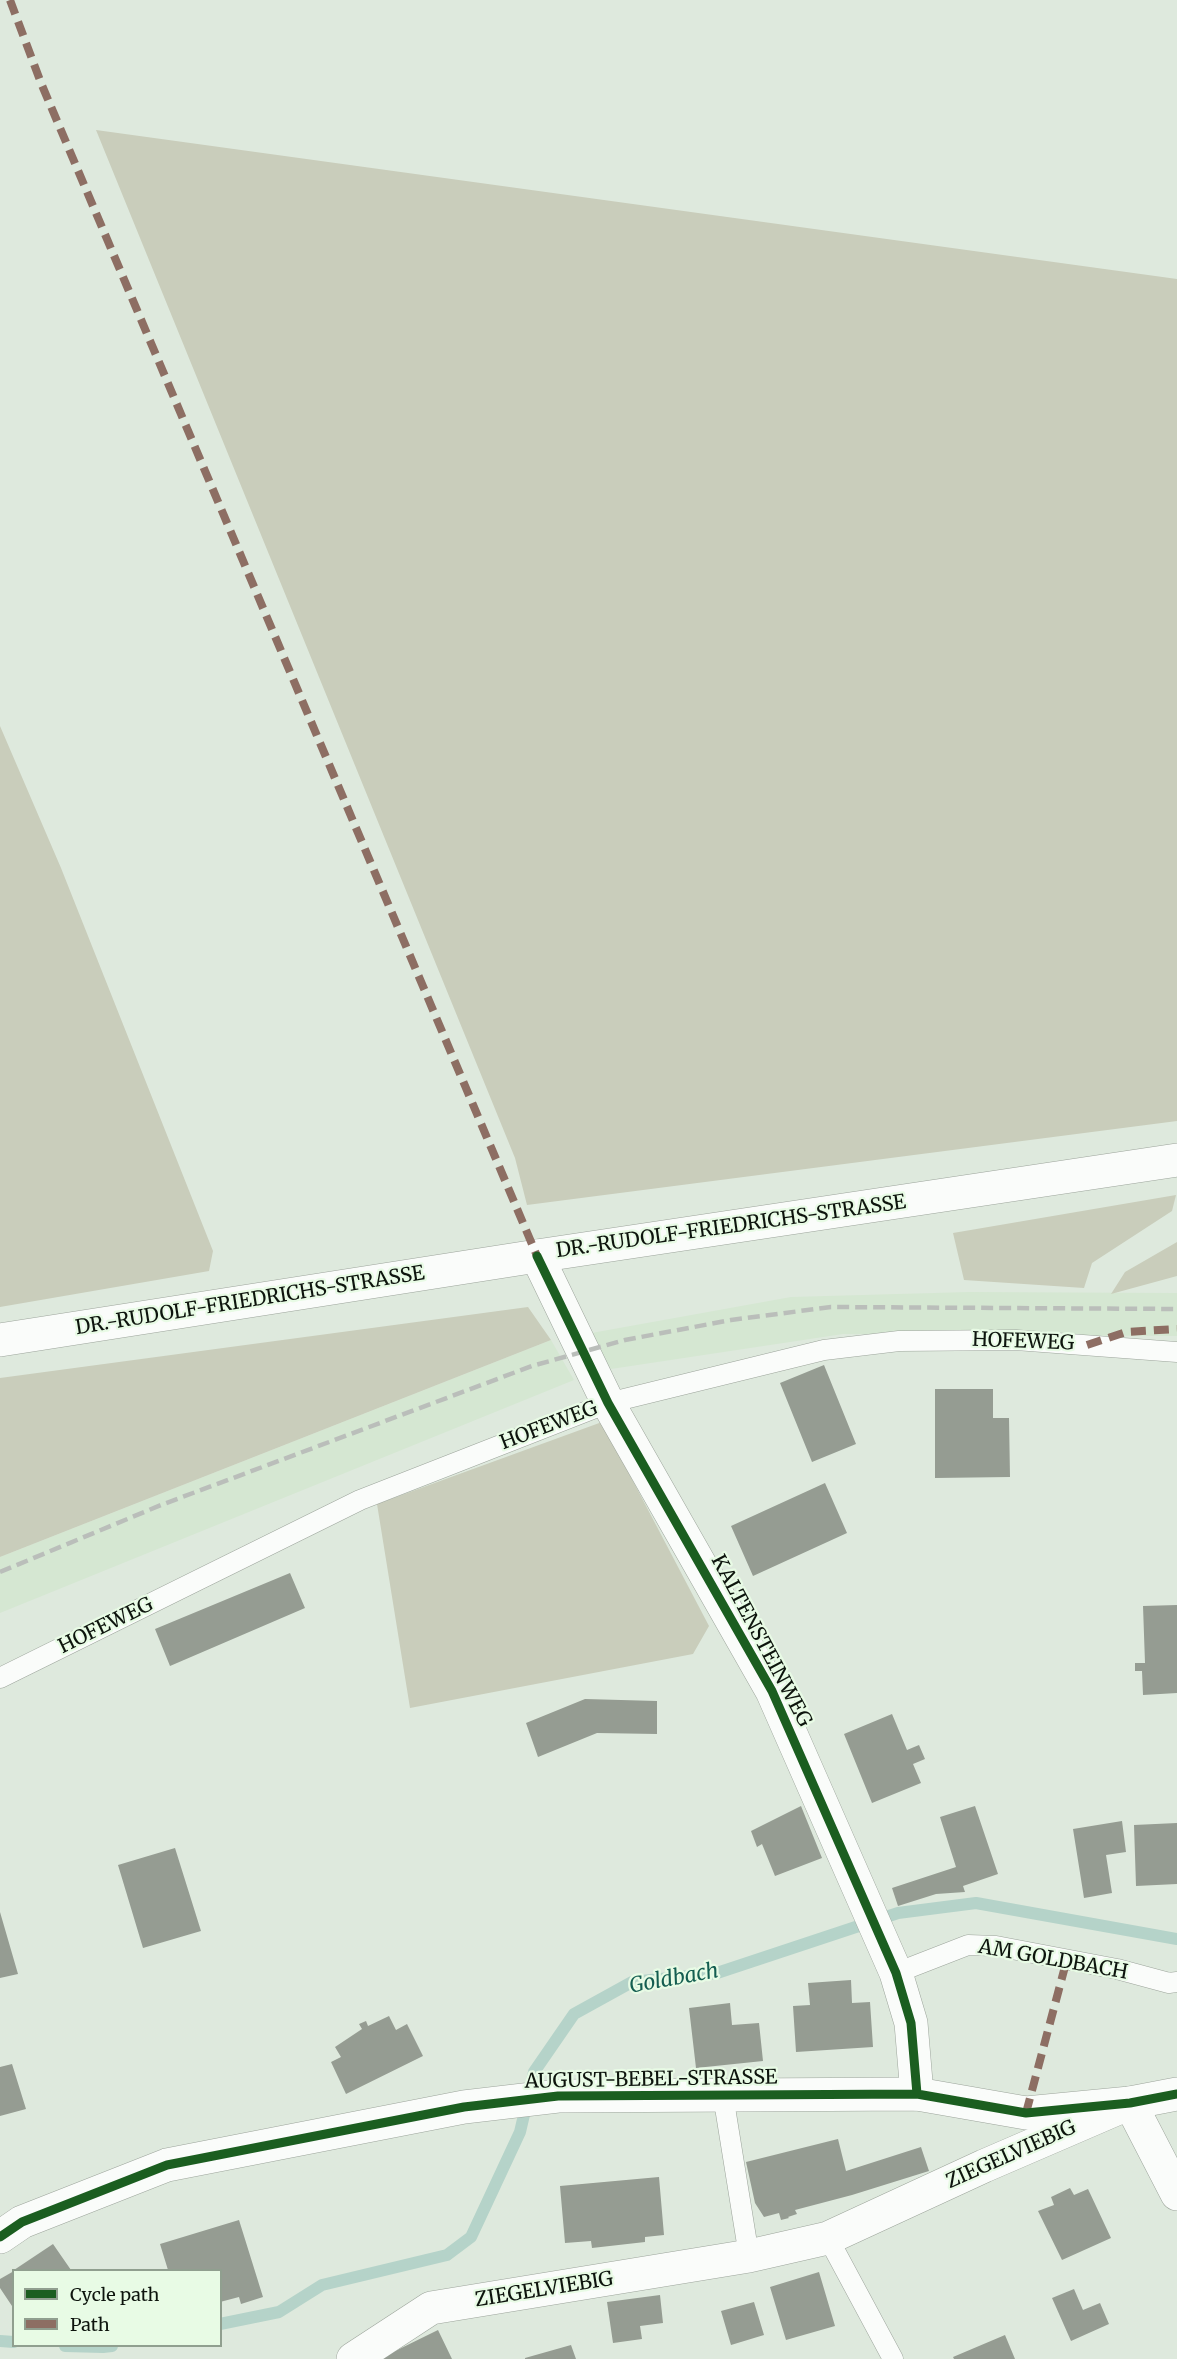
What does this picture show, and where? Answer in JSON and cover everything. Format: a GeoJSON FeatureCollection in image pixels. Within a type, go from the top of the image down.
{"type":"FeatureCollection","features":[{"type":"Feature","properties":{"kind":"street","name":"DR.-RUDOLF-FRIEDRICHS-STRASSE"},"geometry":{"type":"LineString","coordinates":[[0,1340],[537,1256],[1177,1160]]}},
{"type":"Feature","properties":{"kind":"street","name":"KALTENSTEINWEG"},"geometry":{"type":"LineString","coordinates":[[537,1256],[608,1403],[772,1691],[896,1973],[911,2024],[917,2094]]}},
{"type":"Feature","properties":{"kind":"street","name":"AUGUST-BEBEL-STRASSE"},"geometry":{"type":"LineString","coordinates":[[0,2237],[22,2222],[168,2165],[464,2107],[558,2096],[917,2094],[1026,2113],[1130,2103],[1177,2094]]}},
{"type":"Feature","properties":{"kind":"street","name":"ZIEGELVIEBIG"},"geometry":{"type":"LineString","coordinates":[[353,2359],[432,2308],[749,2256],[828,2238],[984,2166],[1130,2103]]}},
{"type":"Feature","properties":{"kind":"street"},"geometry":{"type":"LineString","coordinates":[[1130,2103],[1177,2194]]}},
{"type":"Feature","properties":{"kind":"lane","name":"HOFEWEG"},"geometry":{"type":"LineString","coordinates":[[0,1678],[360,1500],[608,1403],[824,1350],[899,1341],[1016,1340],[1177,1352]]}},
{"type":"Feature","properties":{"kind":"lane","name":"AM GOLDBACH"},"geometry":{"type":"LineString","coordinates":[[896,1973],[968,1946],[996,1946],[1117,1969],[1169,1983],[1177,1982]]}},
{"type":"Feature","properties":{"kind":"lane"},"geometry":{"type":"LineString","coordinates":[[723,2095],[749,2256]]}},
{"type":"Feature","properties":{"kind":"lane"},"geometry":{"type":"LineString","coordinates":[[828,2238],[893,2359]]}},
{"type":"Feature","properties":{"kind":"shaded area"},"geometry":{"type":"Polygon","coordinates":[[[96,130],[1177,279],[1177,1121],[527,1205],[515,1158],[96,130]]]}},
{"type":"Feature","properties":{"kind":"shaded area"},"geometry":{"type":"Polygon","coordinates":[[[0,726],[61,868],[213,1251],[209,1271],[0,1307],[0,726]]]}},
{"type":"Feature","properties":{"kind":"shaded area"},"geometry":{"type":"Polygon","coordinates":[[[1176,1195],[1172,1211],[1092,1263],[1084,1288],[964,1280],[953,1233],[1176,1195]]]}},
{"type":"Feature","properties":{"kind":"shaded area"},"geometry":{"type":"Polygon","coordinates":[[[1177,1242],[1177,1276],[1111,1294],[1125,1272],[1177,1242]]]}},
{"type":"Feature","properties":{"kind":"shaded area"},"geometry":{"type":"Polygon","coordinates":[[[969,1292],[1177,1293],[1177,1336],[843,1334],[611,1369],[586,1334],[791,1297],[969,1292]]]}},
{"type":"Feature","properties":{"kind":"shaded area"},"geometry":{"type":"Polygon","coordinates":[[[528,1307],[551,1340],[0,1557],[0,1378],[528,1307]]]}},
{"type":"Feature","properties":{"kind":"shaded area"},"geometry":{"type":"Polygon","coordinates":[[[551,1340],[574,1380],[0,1613],[0,1557],[551,1340]]]}},
{"type":"Feature","properties":{"kind":"shaded area"},"geometry":{"type":"Polygon","coordinates":[[[602,1422],[709,1626],[693,1654],[410,1708],[377,1504],[602,1422]]]}},
{"type":"Feature","properties":{"kind":"building"},"geometry":{"type":"Polygon","coordinates":[[[824,1365],[856,1444],[812,1462],[780,1383],[824,1365]]]}},
{"type":"Feature","properties":{"kind":"building"},"geometry":{"type":"Polygon","coordinates":[[[935,1389],[993,1389],[993,1418],[1009,1418],[1010,1477],[935,1478],[935,1389]]]}},
{"type":"Feature","properties":{"kind":"building"},"geometry":{"type":"Polygon","coordinates":[[[825,1483],[847,1533],[753,1576],[731,1526],[825,1483]]]}},
{"type":"Feature","properties":{"kind":"building"},"geometry":{"type":"Polygon","coordinates":[[[290,1573],[305,1608],[170,1666],[155,1629],[290,1573]]]}},
{"type":"Feature","properties":{"kind":"building"},"geometry":{"type":"Polygon","coordinates":[[[1177,1605],[1177,1693],[1143,1695],[1142,1671],[1135,1671],[1135,1663],[1145,1663],[1143,1606],[1177,1605]]]}},
{"type":"Feature","properties":{"kind":"building"},"geometry":{"type":"Polygon","coordinates":[[[585,1699],[657,1701],[657,1734],[597,1733],[538,1757],[526,1723],[585,1699]]]}},
{"type":"Feature","properties":{"kind":"building"},"geometry":{"type":"Polygon","coordinates":[[[892,1714],[907,1750],[919,1745],[925,1759],[913,1764],[921,1783],[872,1803],[844,1734],[892,1714]]]}},
{"type":"Feature","properties":{"kind":"building"},"geometry":{"type":"Polygon","coordinates":[[[801,1806],[822,1858],[775,1876],[762,1844],[757,1847],[751,1831],[801,1806]]]}},
{"type":"Feature","properties":{"kind":"building"},"geometry":{"type":"Polygon","coordinates":[[[975,1806],[998,1874],[963,1886],[965,1892],[936,1894],[898,1906],[892,1888],[956,1867],[940,1817],[975,1806]]]}},
{"type":"Feature","properties":{"kind":"building"},"geometry":{"type":"Polygon","coordinates":[[[1122,1821],[1126,1852],[1106,1855],[1112,1893],[1084,1898],[1073,1829],[1122,1821]]]}},
{"type":"Feature","properties":{"kind":"building"},"geometry":{"type":"Polygon","coordinates":[[[1177,1823],[1177,1884],[1136,1886],[1134,1825],[1177,1823]]]}},
{"type":"Feature","properties":{"kind":"building"},"geometry":{"type":"Polygon","coordinates":[[[175,1848],[201,1931],[143,1948],[118,1865],[175,1848]]]}},
{"type":"Feature","properties":{"kind":"building"},"geometry":{"type":"Polygon","coordinates":[[[0,1912],[18,1974],[0,1978],[0,1912]]]}},
{"type":"Feature","properties":{"kind":"building"},"geometry":{"type":"Polygon","coordinates":[[[851,1980],[852,2003],[870,2002],[873,2047],[796,2052],[793,2006],[810,2005],[808,1983],[851,1980]]]}},
{"type":"Feature","properties":{"kind":"building"},"geometry":{"type":"Polygon","coordinates":[[[730,2003],[732,2025],[759,2023],[763,2061],[696,2068],[689,2008],[730,2003]]]}},
{"type":"Feature","properties":{"kind":"building"},"geometry":{"type":"Polygon","coordinates":[[[389,2016],[396,2030],[407,2024],[423,2056],[346,2094],[331,2062],[341,2057],[335,2047],[362,2029],[359,2024],[366,2021],[368,2026],[389,2016]]]}},
{"type":"Feature","properties":{"kind":"building"},"geometry":{"type":"Polygon","coordinates":[[[12,2064],[26,2109],[0,2116],[0,2067],[12,2064]]]}},
{"type":"Feature","properties":{"kind":"building"},"geometry":{"type":"Polygon","coordinates":[[[838,2139],[846,2171],[921,2147],[929,2171],[795,2210],[797,2214],[789,2218],[781,2220],[779,2213],[764,2217],[755,2203],[746,2162],[838,2139]]]}},
{"type":"Feature","properties":{"kind":"building"},"geometry":{"type":"Polygon","coordinates":[[[659,2177],[664,2235],[645,2237],[645,2242],[592,2248],[591,2241],[565,2243],[560,2186],[659,2177]]]}},
{"type":"Feature","properties":{"kind":"building"},"geometry":{"type":"Polygon","coordinates":[[[1070,2188],[1074,2195],[1088,2189],[1111,2238],[1062,2260],[1038,2211],[1054,2205],[1051,2197],[1070,2188]]]}},
{"type":"Feature","properties":{"kind":"building"},"geometry":{"type":"Polygon","coordinates":[[[239,2220],[263,2297],[241,2304],[239,2297],[222,2301],[222,2269],[168,2269],[160,2244],[239,2220]]]}},
{"type":"Feature","properties":{"kind":"building"},"geometry":{"type":"Polygon","coordinates":[[[53,2244],[70,2269],[16,2269],[53,2244]]]}},
{"type":"Feature","properties":{"kind":"building"},"geometry":{"type":"Polygon","coordinates":[[[12,2272],[12,2306],[0,2288],[0,2279],[12,2272]]]}},
{"type":"Feature","properties":{"kind":"building"},"geometry":{"type":"Polygon","coordinates":[[[819,2272],[835,2326],[786,2340],[770,2287],[819,2272]]]}},
{"type":"Feature","properties":{"kind":"building"},"geometry":{"type":"Polygon","coordinates":[[[1074,2289],[1083,2310],[1100,2303],[1109,2324],[1071,2341],[1052,2298],[1074,2289]]]}},
{"type":"Feature","properties":{"kind":"building"},"geometry":{"type":"Polygon","coordinates":[[[660,2295],[663,2323],[640,2326],[642,2339],[613,2343],[607,2302],[660,2295]]]}},
{"type":"Feature","properties":{"kind":"building"},"geometry":{"type":"Polygon","coordinates":[[[754,2302],[764,2335],[731,2345],[721,2311],[754,2302]]]}},
{"type":"Feature","properties":{"kind":"building"},"geometry":{"type":"Polygon","coordinates":[[[438,2330],[452,2359],[384,2359],[383,2357],[438,2330]]]}},
{"type":"Feature","properties":{"kind":"building"},"geometry":{"type":"Polygon","coordinates":[[[1005,2335],[1015,2359],[954,2359],[953,2357],[1005,2335]]]}},
{"type":"Feature","properties":{"kind":"building"},"geometry":{"type":"Polygon","coordinates":[[[571,2345],[576,2359],[525,2359],[525,2358],[571,2345]]]}},
{"type":"Feature","properties":{"kind":"waterway","name":"Goldbach"},"geometry":{"type":"LineString","coordinates":[[222,2324],[279,2312],[322,2285],[447,2255],[471,2237],[520,2132],[534,2072],[574,2014],[632,1982],[717,1973],[898,1913],[976,1903],[1177,1939]]}},
{"type":"Feature","properties":{"kind":"waterway","name":"Goldbach"},"geometry":{"type":"LineString","coordinates":[[0,2341],[12,2342]]}},
{"type":"Feature","properties":{"kind":"railway"},"geometry":{"type":"LineString","coordinates":[[0,1572],[161,1505],[532,1366],[625,1340],[731,1320],[831,1307],[1177,1309]]}},
{"type":"Feature","properties":{"kind":"marked path"},"geometry":{"type":"LineString","coordinates":[[10,0],[41,83],[537,1256]]}},
{"type":"Feature","properties":{"kind":"marked path"},"geometry":{"type":"LineString","coordinates":[[1087,1345],[1126,1332],[1177,1329]]}},
{"type":"Feature","properties":{"kind":"marked path"},"geometry":{"type":"LineString","coordinates":[[1026,2113],[1067,1959]]}},
{"type":"Feature","properties":{"kind":"cycle path"},"geometry":{"type":"LineString","coordinates":[[537,1256],[608,1403],[772,1691],[896,1973],[911,2023],[917,2094]]}},
{"type":"Feature","properties":{"kind":"cycle path"},"geometry":{"type":"LineString","coordinates":[[0,2237],[22,2222],[167,2165],[464,2107],[558,2096],[917,2094],[1026,2113],[1130,2103],[1177,2094]]}}]}
